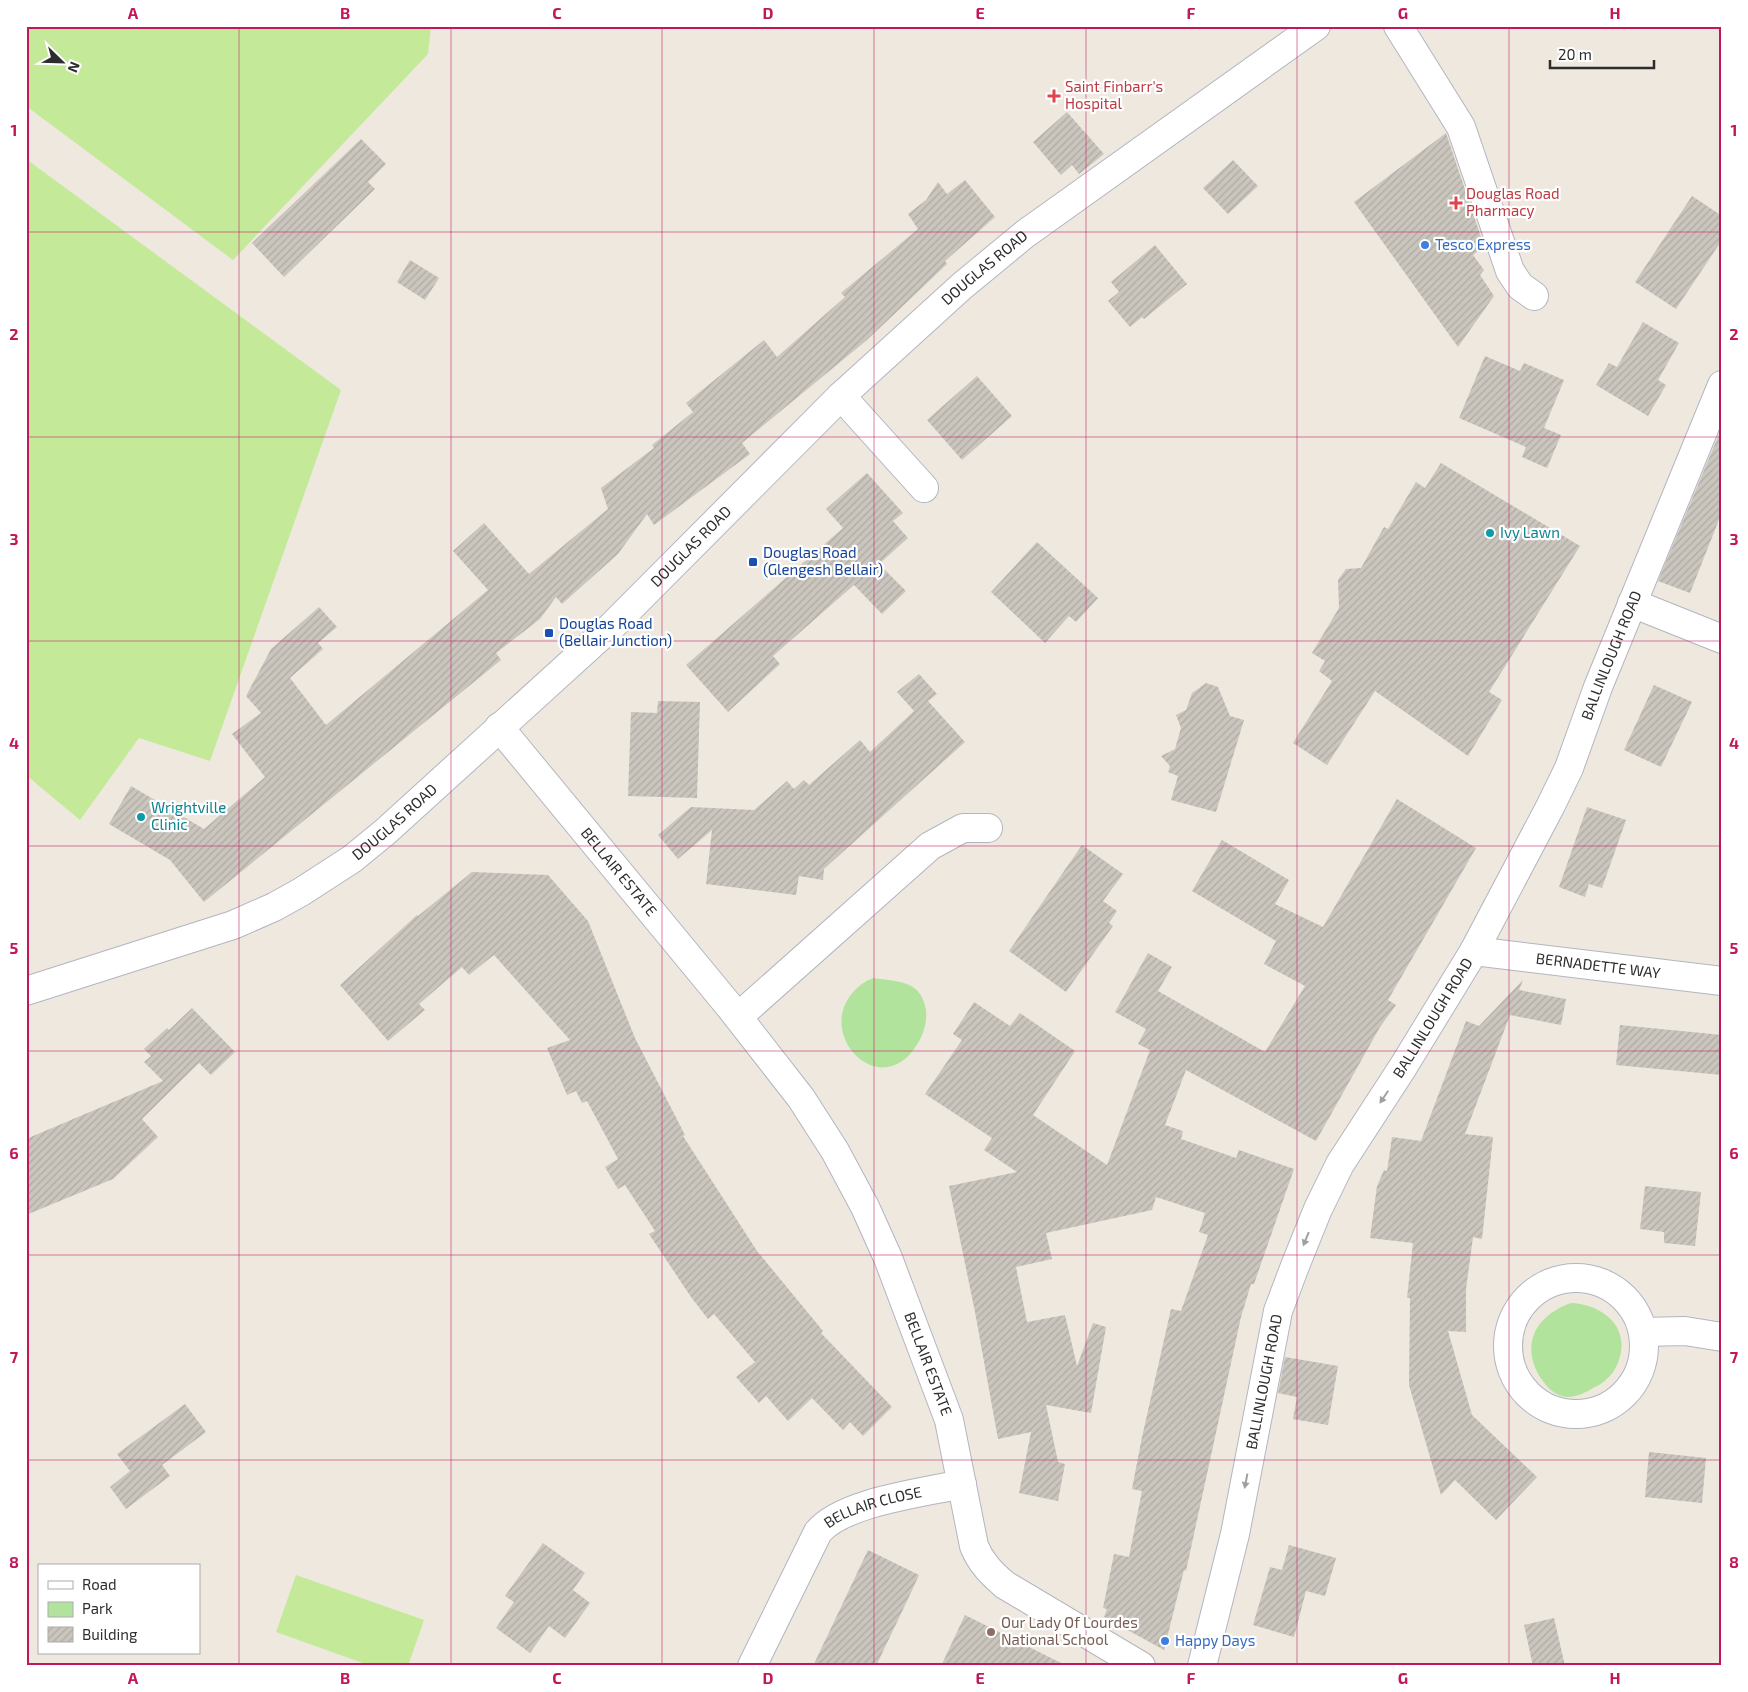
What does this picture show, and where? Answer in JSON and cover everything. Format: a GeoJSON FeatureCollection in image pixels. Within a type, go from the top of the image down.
{"type":"FeatureCollection","features":[{"type":"Feature","properties":{"kind":"street","name":"DOUGLAS ROAD"},"geometry":{"type":"LineString","coordinates":[[26,991],[233,925],[301,892],[352,859],[385,832],[613,625],[841,396],[962,286],[1025,234],[1316,26]]}},
{"type":"Feature","properties":{"kind":"street"},"geometry":{"type":"LineString","coordinates":[[1398,26],[1461,126],[1510,271],[1520,286],[1534,296]]}},
{"type":"Feature","properties":{"kind":"street","name":"BALLINLOUGH ROAD"},"geometry":{"type":"LineString","coordinates":[[1202,1666],[1232,1549],[1278,1311],[1318,1209],[1340,1164],[1404,1067],[1474,951],[1568,768],[1632,603],[1722,385]]}},
{"type":"Feature","properties":{"kind":"street"},"geometry":{"type":"LineString","coordinates":[[841,396],[924,488]]}},
{"type":"Feature","properties":{"kind":"street"},"geometry":{"type":"LineString","coordinates":[[1632,603],[1722,639]]}},
{"type":"Feature","properties":{"kind":"street","name":"BELLAIR ESTATE"},"geometry":{"type":"LineString","coordinates":[[499,727],[738,1017],[801,1098],[835,1151],[865,1207],[911,1314],[949,1420],[974,1546],[979,1559],[990,1573],[1020,1595],[1141,1666]]}},
{"type":"Feature","properties":{"kind":"street"},"geometry":{"type":"LineString","coordinates":[[738,1017],[930,846],[963,828],[988,828]]}},
{"type":"Feature","properties":{"kind":"street","name":"BERNADETTE WAY"},"geometry":{"type":"LineString","coordinates":[[1474,951],[1722,981]]}},
{"type":"Feature","properties":{"kind":"street"},"geometry":{"type":"LineString","coordinates":[[1579,1278],[1601,1282],[1616,1291],[1635,1311],[1643,1332],[1644,1354],[1638,1376],[1625,1394],[1607,1408],[1585,1414],[1562,1413],[1537,1401],[1524,1391],[1514,1374],[1508,1350],[1511,1327],[1520,1307],[1537,1291],[1557,1281],[1579,1278]]}},
{"type":"Feature","properties":{"kind":"street"},"geometry":{"type":"LineString","coordinates":[[1643,1332],[1685,1331],[1722,1337]]}},
{"type":"Feature","properties":{"kind":"street","name":"BELLAIR CLOSE"},"geometry":{"type":"LineString","coordinates":[[752,1666],[818,1532],[825,1523],[850,1509],[962,1484]]}},
{"type":"Feature","properties":{"kind":"green space"},"geometry":{"type":"Polygon","coordinates":[[[26,26],[431,26],[428,54],[233,260],[26,106],[26,26]]]}},
{"type":"Feature","properties":{"kind":"green space"},"geometry":{"type":"Polygon","coordinates":[[[26,159],[341,390],[210,761],[139,738],[80,820],[26,775],[26,159]]]}},
{"type":"Feature","properties":{"kind":"green space"},"geometry":{"type":"Polygon","coordinates":[[[874,978],[908,984],[919,993],[926,1010],[925,1027],[918,1043],[904,1060],[888,1067],[873,1066],[859,1058],[848,1046],[842,1030],[842,1013],[850,996],[861,985],[874,978]]]}},
{"type":"Feature","properties":{"kind":"green space"},"geometry":{"type":"Polygon","coordinates":[[[1571,1303],[1590,1307],[1608,1316],[1619,1331],[1621,1352],[1618,1363],[1605,1381],[1582,1394],[1567,1397],[1555,1393],[1548,1387],[1540,1377],[1531,1354],[1535,1332],[1541,1323],[1559,1308],[1571,1303]]]}},
{"type":"Feature","properties":{"kind":"green space"},"geometry":{"type":"Polygon","coordinates":[[[296,1575],[424,1620],[408,1666],[371,1666],[276,1632],[296,1575]]]}},
{"type":"Feature","properties":{"kind":"building"},"geometry":{"type":"Polygon","coordinates":[[[1067,112],[1104,154],[1079,174],[1072,165],[1061,175],[1033,142],[1067,112]]]}},
{"type":"Feature","properties":{"kind":"building"},"geometry":{"type":"Polygon","coordinates":[[[1446,133],[1484,246],[1473,255],[1484,270],[1480,275],[1494,296],[1458,347],[1354,202],[1446,133]]]}},
{"type":"Feature","properties":{"kind":"building"},"geometry":{"type":"Polygon","coordinates":[[[361,139],[386,164],[368,182],[375,189],[284,277],[252,243],[361,139]]]}},
{"type":"Feature","properties":{"kind":"building"},"geometry":{"type":"Polygon","coordinates":[[[1233,160],[1258,186],[1228,214],[1203,188],[1233,160]]]}},
{"type":"Feature","properties":{"kind":"building"},"geometry":{"type":"Polygon","coordinates":[[[965,180],[995,217],[945,261],[947,264],[867,340],[742,443],[750,454],[654,525],[647,514],[618,554],[562,604],[556,597],[540,619],[496,653],[501,660],[204,902],[170,860],[109,824],[131,786],[204,829],[265,777],[232,734],[261,713],[246,696],[271,649],[319,607],[337,627],[318,643],[323,649],[290,678],[326,725],[488,590],[453,551],[484,523],[529,574],[608,509],[601,488],[654,448],[652,445],[693,412],[686,403],[764,340],[777,357],[845,297],[841,293],[918,229],[908,214],[926,200],[938,182],[947,194],[965,180]]]}},
{"type":"Feature","properties":{"kind":"building"},"geometry":{"type":"Polygon","coordinates":[[[1692,196],[1722,216],[1722,240],[1676,309],[1635,282],[1692,196]]]}},
{"type":"Feature","properties":{"kind":"building"},"geometry":{"type":"Polygon","coordinates":[[[1155,245],[1187,284],[1144,319],[1142,317],[1130,327],[1108,301],[1119,292],[1111,282],[1155,245]]]}},
{"type":"Feature","properties":{"kind":"building"},"geometry":{"type":"Polygon","coordinates":[[[410,260],[439,278],[425,300],[397,282],[410,260]]]}},
{"type":"Feature","properties":{"kind":"building"},"geometry":{"type":"Polygon","coordinates":[[[1643,322],[1679,343],[1658,380],[1666,385],[1648,416],[1596,385],[1609,363],[1617,367],[1643,322]]]}},
{"type":"Feature","properties":{"kind":"building"},"geometry":{"type":"Polygon","coordinates":[[[1485,356],[1520,371],[1524,363],[1564,380],[1544,428],[1561,435],[1547,468],[1522,457],[1526,447],[1459,418],[1485,356]]]}},
{"type":"Feature","properties":{"kind":"building"},"geometry":{"type":"Polygon","coordinates":[[[977,376],[1012,416],[962,460],[927,420],[977,376]]]}},
{"type":"Feature","properties":{"kind":"building"},"geometry":{"type":"Polygon","coordinates":[[[1722,427],[1722,512],[1690,593],[1658,581],[1722,427]]]}},
{"type":"Feature","properties":{"kind":"building"},"geometry":{"type":"Polygon","coordinates":[[[1441,463],[1580,546],[1489,692],[1502,700],[1468,756],[1375,691],[1327,765],[1293,743],[1332,681],[1319,671],[1325,661],[1312,653],[1339,608],[1338,580],[1346,569],[1361,568],[1384,527],[1388,529],[1416,482],[1425,488],[1441,463]]]}},
{"type":"Feature","properties":{"kind":"building"},"geometry":{"type":"Polygon","coordinates":[[[867,473],[903,513],[893,521],[908,538],[879,564],[906,591],[882,614],[854,585],[773,656],[780,664],[728,712],[686,665],[843,528],[826,509],[867,473]]]}},
{"type":"Feature","properties":{"kind":"building"},"geometry":{"type":"Polygon","coordinates":[[[1037,542],[1098,598],[1076,622],[1069,616],[1045,643],[991,592],[1037,542]]]}},
{"type":"Feature","properties":{"kind":"building"},"geometry":{"type":"Polygon","coordinates":[[[919,674],[937,694],[928,701],[965,742],[824,869],[823,880],[799,876],[796,895],[706,884],[712,830],[678,859],[658,835],[691,807],[754,810],[787,781],[794,789],[804,780],[809,785],[860,740],[870,752],[914,711],[897,692],[919,674]]]}},
{"type":"Feature","properties":{"kind":"building"},"geometry":{"type":"Polygon","coordinates":[[[1206,683],[1218,687],[1230,716],[1244,720],[1216,812],[1171,800],[1178,776],[1168,772],[1170,766],[1161,756],[1175,749],[1181,728],[1176,715],[1186,710],[1192,693],[1206,683]]]}},
{"type":"Feature","properties":{"kind":"building"},"geometry":{"type":"Polygon","coordinates":[[[1654,685],[1692,702],[1661,767],[1624,750],[1654,685]]]}},
{"type":"Feature","properties":{"kind":"building"},"geometry":{"type":"Polygon","coordinates":[[[658,701],[700,702],[697,798],[628,796],[631,712],[657,713],[658,701]]]}},
{"type":"Feature","properties":{"kind":"building"},"geometry":{"type":"Polygon","coordinates":[[[1397,799],[1476,848],[1388,1000],[1396,1005],[1380,1027],[1316,1141],[1186,1070],[1165,1125],[1183,1131],[1181,1139],[1236,1158],[1239,1150],[1294,1169],[1254,1284],[1251,1284],[1241,1317],[1186,1571],[1184,1570],[1164,1650],[1104,1617],[1107,1609],[1103,1608],[1114,1554],[1129,1557],[1142,1491],[1132,1489],[1142,1437],[1171,1309],[1181,1311],[1208,1235],[1199,1232],[1205,1213],[1156,1197],[1152,1210],[1046,1233],[1052,1259],[1016,1267],[1027,1322],[1065,1315],[1077,1366],[1093,1323],[1106,1327],[1091,1413],[1046,1405],[1058,1462],[1065,1464],[1058,1501],[1019,1493],[1031,1432],[998,1439],[975,1312],[949,1186],[1017,1172],[984,1150],[992,1138],[925,1094],[962,1040],[953,1034],[974,1002],[1010,1026],[1020,1013],[1075,1051],[1033,1115],[1107,1165],[1150,1050],[1138,1044],[1146,1029],[1115,1012],[1148,953],[1172,967],[1158,991],[1265,1052],[1305,986],[1264,964],[1276,941],[1192,891],[1222,840],[1289,880],[1275,904],[1323,927],[1397,799]]]}},
{"type":"Feature","properties":{"kind":"building"},"geometry":{"type":"Polygon","coordinates":[[[1587,807],[1626,820],[1602,888],[1589,884],[1585,897],[1559,887],[1587,807]]]}},
{"type":"Feature","properties":{"kind":"building"},"geometry":{"type":"Polygon","coordinates":[[[1082,845],[1123,874],[1103,901],[1117,911],[1109,923],[1113,926],[1066,992],[1009,951],[1082,845]]]}},
{"type":"Feature","properties":{"kind":"building"},"geometry":{"type":"Polygon","coordinates":[[[472,872],[548,875],[588,921],[635,1038],[685,1135],[683,1136],[757,1251],[823,1331],[821,1333],[892,1407],[863,1436],[850,1422],[843,1430],[812,1398],[788,1421],[766,1396],[759,1403],[736,1377],[755,1362],[714,1314],[708,1319],[649,1234],[655,1231],[625,1185],[618,1189],[605,1167],[618,1159],[587,1101],[582,1103],[576,1091],[567,1095],[547,1048],[570,1040],[494,955],[469,975],[462,967],[419,1004],[425,1010],[388,1041],[340,985],[417,915],[472,872]]]}},
{"type":"Feature","properties":{"kind":"building"},"geometry":{"type":"Polygon","coordinates":[[[1523,980],[1519,990],[1566,999],[1561,1025],[1510,1015],[1465,1134],[1493,1137],[1482,1239],[1473,1237],[1466,1289],[1466,1332],[1448,1331],[1472,1415],[1537,1477],[1496,1520],[1455,1480],[1441,1495],[1409,1385],[1410,1298],[1407,1298],[1413,1243],[1370,1238],[1377,1186],[1384,1170],[1387,1171],[1392,1137],[1421,1141],[1466,1021],[1479,1026],[1523,980]]]}},
{"type":"Feature","properties":{"kind":"building"},"geometry":{"type":"Polygon","coordinates":[[[192,1008],[235,1052],[211,1075],[199,1063],[142,1119],[158,1137],[113,1179],[26,1215],[26,1139],[163,1081],[144,1062],[151,1056],[144,1049],[167,1028],[169,1030],[192,1008]]]}},
{"type":"Feature","properties":{"kind":"building"},"geometry":{"type":"Polygon","coordinates":[[[1620,1025],[1722,1035],[1722,1075],[1616,1065],[1620,1025]]]}},
{"type":"Feature","properties":{"kind":"building"},"geometry":{"type":"Polygon","coordinates":[[[1645,1186],[1701,1192],[1695,1246],[1664,1243],[1664,1232],[1640,1229],[1645,1186]]]}},
{"type":"Feature","properties":{"kind":"building"},"geometry":{"type":"Polygon","coordinates":[[[1285,1357],[1338,1366],[1328,1425],[1293,1419],[1297,1397],[1278,1393],[1285,1357]]]}},
{"type":"Feature","properties":{"kind":"building"},"geometry":{"type":"Polygon","coordinates":[[[185,1404],[206,1432],[162,1465],[170,1476],[126,1509],[110,1487],[130,1471],[117,1454],[185,1404]]]}},
{"type":"Feature","properties":{"kind":"building"},"geometry":{"type":"Polygon","coordinates":[[[1649,1452],[1706,1458],[1702,1503],[1645,1497],[1649,1452]]]}},
{"type":"Feature","properties":{"kind":"building"},"geometry":{"type":"Polygon","coordinates":[[[543,1543],[585,1573],[573,1590],[590,1603],[565,1638],[549,1626],[530,1653],[496,1628],[514,1602],[505,1596],[543,1543]]]}},
{"type":"Feature","properties":{"kind":"building"},"geometry":{"type":"Polygon","coordinates":[[[1289,1545],[1336,1558],[1325,1596],[1306,1591],[1294,1637],[1253,1625],[1270,1567],[1282,1570],[1289,1545]]]}},
{"type":"Feature","properties":{"kind":"building"},"geometry":{"type":"Polygon","coordinates":[[[868,1550],[919,1575],[908,1599],[876,1666],[813,1666],[868,1550]]]}},
{"type":"Feature","properties":{"kind":"building","name":"Our Lady Of Lourdes National School"},"geometry":{"type":"Polygon","coordinates":[[[965,1615],[1067,1666],[941,1666],[965,1615]]]}},
{"type":"Feature","properties":{"kind":"building"},"geometry":{"type":"Polygon","coordinates":[[[1554,1618],[1565,1666],[1533,1666],[1524,1625],[1554,1618]]]}},
{"type":"Feature","properties":{"kind":"place","name":"Saint Finbarr's Hospital"},"geometry":{"type":"Point","coordinates":[1054,96]}},
{"type":"Feature","properties":{"kind":"place","name":"Douglas Road Pharmacy"},"geometry":{"type":"Point","coordinates":[1456,203]}},
{"type":"Feature","properties":{"kind":"place","name":"Tesco Express"},"geometry":{"type":"Point","coordinates":[1425,245]}},
{"type":"Feature","properties":{"kind":"place","name":"Ivy Lawn"},"geometry":{"type":"Point","coordinates":[1490,533]}},
{"type":"Feature","properties":{"kind":"place","name":"Douglas Road (Glengesh Bellair)"},"geometry":{"type":"Point","coordinates":[753,562]}},
{"type":"Feature","properties":{"kind":"place","name":"Douglas Road (Bellair Junction)"},"geometry":{"type":"Point","coordinates":[549,633]}},
{"type":"Feature","properties":{"kind":"place","name":"Wrightville Clinic"},"geometry":{"type":"Point","coordinates":[141,817]}},
{"type":"Feature","properties":{"kind":"place","name":"Our Lady Of Lourdes National School"},"geometry":{"type":"Point","coordinates":[991,1632]}},
{"type":"Feature","properties":{"kind":"place","name":"Happy Days"},"geometry":{"type":"Point","coordinates":[1165,1641]}}]}
